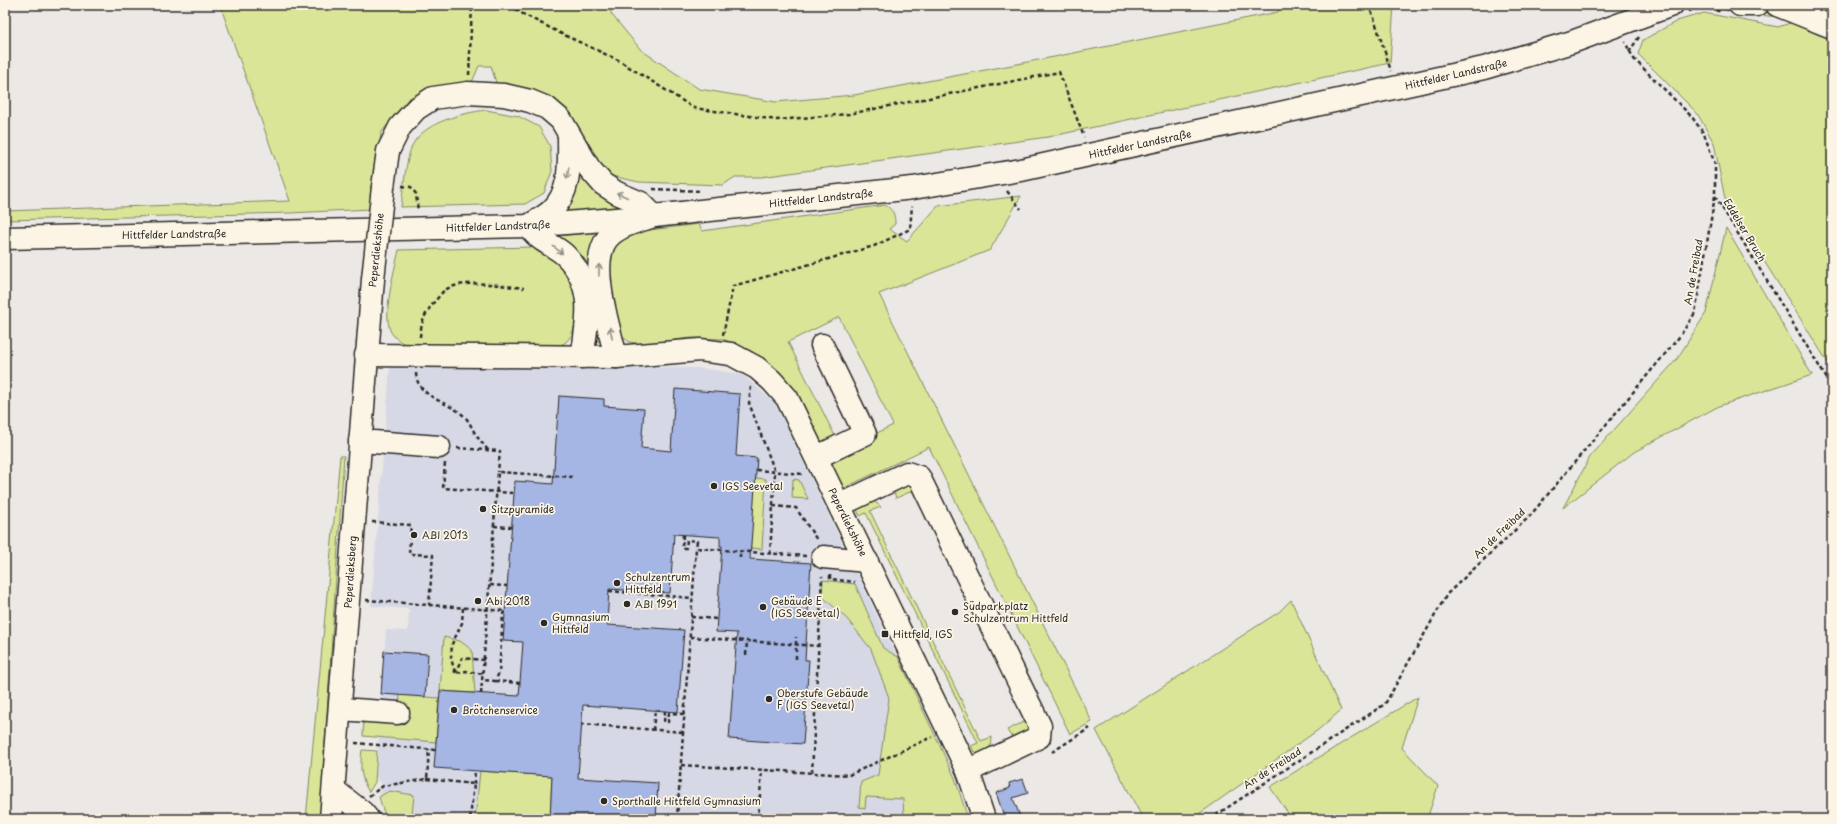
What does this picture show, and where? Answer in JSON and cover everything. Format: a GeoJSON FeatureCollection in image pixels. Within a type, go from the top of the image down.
{"type":"FeatureCollection","features":[{"type":"Feature","properties":{"kind":"street","name":"Hittfelder Landstraße"},"geometry":{"type":"LineString","coordinates":[[1617,24],[1647,5]]}},
{"type":"Feature","properties":{"kind":"street","name":"Hittfelder Landstraße"},"geometry":{"type":"LineString","coordinates":[[5,238],[528,226],[654,216],[913,188],[1021,170],[1484,68],[1572,42],[1617,24],[1672,5]]}},
{"type":"Feature","properties":{"kind":"street"},"geometry":{"type":"LineString","coordinates":[[1740,5],[1758,5]]}},
{"type":"Feature","properties":{"kind":"street"},"geometry":{"type":"LineString","coordinates":[[1777,5],[1832,27]]}},
{"type":"Feature","properties":{"kind":"street"},"geometry":{"type":"LineString","coordinates":[[1813,5],[1832,16]]}},
{"type":"Feature","properties":{"kind":"street","name":"Peperdiekshöhe"},"geometry":{"type":"LineString","coordinates":[[654,216],[641,203],[617,193],[602,184],[589,168],[561,120],[547,108],[535,103],[504,95],[468,93],[433,98],[416,109],[404,123],[388,151],[390,186],[373,279],[366,355],[417,362],[616,357],[700,350],[731,354],[757,368],[772,380],[787,398],[812,466],[840,505],[968,771],[984,819]]}},
{"type":"Feature","properties":{"kind":"street"},"geometry":{"type":"LineString","coordinates":[[569,134],[569,166],[567,186],[562,197],[551,211],[528,226],[541,240],[555,246],[566,256],[582,277],[588,310],[582,357]]}},
{"type":"Feature","properties":{"kind":"street"},"geometry":{"type":"LineString","coordinates":[[616,357],[598,274],[600,254],[607,238],[612,234],[624,227],[654,216]]}},
{"type":"Feature","properties":{"kind":"street"},"geometry":{"type":"LineString","coordinates":[[812,466],[865,434],[822,345]]}},
{"type":"Feature","properties":{"kind":"street","name":"Peperdieksberg"},"geometry":{"type":"LineString","coordinates":[[331,819],[366,355]]}},
{"type":"Feature","properties":{"kind":"street"},"geometry":{"type":"LineString","coordinates":[[360,441],[443,447]]}},
{"type":"Feature","properties":{"kind":"street"},"geometry":{"type":"LineString","coordinates":[[840,505],[907,473],[919,477],[1040,726],[1039,737],[968,771]]}},
{"type":"Feature","properties":{"kind":"street"},"geometry":{"type":"LineString","coordinates":[[822,557],[867,561]]}},
{"type":"Feature","properties":{"kind":"street"},"geometry":{"type":"LineString","coordinates":[[340,709],[398,713]]}},
{"type":"Feature","properties":{"kind":"street"},"geometry":{"type":"LineString","coordinates":[[334,790],[362,812],[367,809]]}},
{"type":"Feature","properties":{"kind":"path"},"geometry":{"type":"LineString","coordinates":[[468,93],[472,5]]}},
{"type":"Feature","properties":{"kind":"path"},"geometry":{"type":"LineString","coordinates":[[510,5],[521,13],[560,33],[618,60],[694,108],[777,120],[849,114],[1059,72],[1090,155]]}},
{"type":"Feature","properties":{"kind":"path"},"geometry":{"type":"LineString","coordinates":[[1367,5],[1373,15],[1392,73],[1384,75]]}},
{"type":"Feature","properties":{"kind":"path","name":"Eddelser Bruch"},"geometry":{"type":"LineString","coordinates":[[1617,24],[1629,52],[1634,59],[1692,117],[1704,134],[1714,164],[1715,196],[1832,387]]}},
{"type":"Feature","properties":{"kind":"path"},"geometry":{"type":"LineString","coordinates":[[390,186],[411,187],[416,194],[419,214]]}},
{"type":"Feature","properties":{"kind":"path"},"geometry":{"type":"LineString","coordinates":[[648,188],[706,191]]}},
{"type":"Feature","properties":{"kind":"path","name":"An de Freibad"},"geometry":{"type":"LineString","coordinates":[[1210,819],[1385,704],[1447,594],[1529,517],[1680,336],[1694,313],[1715,196]]}},
{"type":"Feature","properties":{"kind":"path"},"geometry":{"type":"LineString","coordinates":[[720,352],[733,286],[874,246],[910,229]]}},
{"type":"Feature","properties":{"kind":"path"},"geometry":{"type":"LineString","coordinates":[[488,450],[466,418],[456,409],[437,401],[424,391],[416,377],[421,323],[426,311],[443,291],[462,284],[524,288]]}},
{"type":"Feature","properties":{"kind":"path"},"geometry":{"type":"LineString","coordinates":[[757,368],[750,389],[749,403],[775,472],[770,554]]}},
{"type":"Feature","properties":{"kind":"path"},"geometry":{"type":"LineString","coordinates":[[481,694],[483,680],[484,660],[497,492],[498,472],[500,451],[443,447],[443,488],[497,492],[514,493]]}},
{"type":"Feature","properties":{"kind":"path"},"geometry":{"type":"LineString","coordinates":[[756,470],[775,472],[812,466]]}},
{"type":"Feature","properties":{"kind":"path"},"geometry":{"type":"LineString","coordinates":[[498,472],[572,477]]}},
{"type":"Feature","properties":{"kind":"path"},"geometry":{"type":"LineString","coordinates":[[773,506],[796,508],[820,544],[822,557],[812,773]]}},
{"type":"Feature","properties":{"kind":"path"},"geometry":{"type":"LineString","coordinates":[[393,524],[411,525],[409,554],[433,556],[429,605]]}},
{"type":"Feature","properties":{"kind":"path"},"geometry":{"type":"LineString","coordinates":[[494,526],[511,527]]}},
{"type":"Feature","properties":{"kind":"path"},"geometry":{"type":"LineString","coordinates":[[677,819],[697,541],[687,540],[686,548],[682,548],[683,535]]}},
{"type":"Feature","properties":{"kind":"path"},"geometry":{"type":"LineString","coordinates":[[696,548],[822,557]]}},
{"type":"Feature","properties":{"kind":"path"},"geometry":{"type":"LineString","coordinates":[[740,552],[740,558]]}},
{"type":"Feature","properties":{"kind":"path"},"geometry":{"type":"LineString","coordinates":[[490,585],[507,586]]}},
{"type":"Feature","properties":{"kind":"path"},"geometry":{"type":"LineString","coordinates":[[609,591],[693,598]]}},
{"type":"Feature","properties":{"kind":"path"},"geometry":{"type":"LineString","coordinates":[[366,600],[505,611],[503,614],[499,673],[495,681]]}},
{"type":"Feature","properties":{"kind":"path"},"geometry":{"type":"LineString","coordinates":[[455,673],[451,658],[452,644],[462,623],[463,608]]}},
{"type":"Feature","properties":{"kind":"path"},"geometry":{"type":"LineString","coordinates":[[691,617],[717,619]]}},
{"type":"Feature","properties":{"kind":"path"},"geometry":{"type":"LineString","coordinates":[[690,637],[818,646]]}},
{"type":"Feature","properties":{"kind":"path"},"geometry":{"type":"LineString","coordinates":[[796,637],[796,659]]}},
{"type":"Feature","properties":{"kind":"path"},"geometry":{"type":"LineString","coordinates":[[746,655],[747,641]]}},
{"type":"Feature","properties":{"kind":"path"},"geometry":{"type":"LineString","coordinates":[[455,673],[462,658],[484,660]]}},
{"type":"Feature","properties":{"kind":"path"},"geometry":{"type":"LineString","coordinates":[[455,673],[466,671],[483,674]]}},
{"type":"Feature","properties":{"kind":"path"},"geometry":{"type":"LineString","coordinates":[[483,680],[520,683]]}},
{"type":"Feature","properties":{"kind":"path"},"geometry":{"type":"LineString","coordinates":[[653,730],[655,710]]}},
{"type":"Feature","properties":{"kind":"path"},"geometry":{"type":"LineString","coordinates":[[665,711],[664,722],[668,722],[669,713],[684,714]]}},
{"type":"Feature","properties":{"kind":"path"},"geometry":{"type":"LineString","coordinates":[[581,724],[683,732]]}},
{"type":"Feature","properties":{"kind":"path"},"geometry":{"type":"LineString","coordinates":[[1039,737],[1049,753],[1090,728]]}},
{"type":"Feature","properties":{"kind":"path"},"geometry":{"type":"LineString","coordinates":[[681,765],[849,775],[938,734]]}},
{"type":"Feature","properties":{"kind":"path"},"geometry":{"type":"LineString","coordinates":[[355,743],[436,750]]}},
{"type":"Feature","properties":{"kind":"path"},"geometry":{"type":"LineString","coordinates":[[427,779],[429,749]]}},
{"type":"Feature","properties":{"kind":"path"},"geometry":{"type":"LineString","coordinates":[[470,819],[475,770]]}},
{"type":"Feature","properties":{"kind":"path"},"geometry":{"type":"LineString","coordinates":[[758,819],[762,770]]}},
{"type":"Feature","properties":{"kind":"path"},"geometry":{"type":"LineString","coordinates":[[367,809],[383,786],[427,779],[474,784]]}},
{"type":"Feature","properties":{"kind":"shaded area","name":"Schulzentrum Hittfeld"},"geometry":{"type":"Polygon","coordinates":[[[457,363],[697,368],[742,374],[775,403],[955,778],[968,819],[386,819],[379,797],[383,786],[376,777],[386,630],[408,631],[409,609],[371,606],[390,368],[395,364],[457,363]]]}},
{"type":"Feature","properties":{"kind":"green space"},"geometry":{"type":"Polygon","coordinates":[[[220,5],[608,5],[612,15],[641,50],[699,89],[776,102],[854,95],[1054,57],[1278,12],[1281,5],[1394,5],[1390,63],[1048,137],[761,177],[735,177],[723,185],[639,182],[612,176],[593,156],[580,129],[567,111],[497,86],[491,66],[479,66],[472,82],[431,88],[408,99],[381,133],[371,209],[290,213],[5,220],[5,211],[290,201],[220,5]]]}},
{"type":"Feature","properties":{"kind":"green space"},"geometry":{"type":"Polygon","coordinates":[[[1706,5],[1723,5],[1733,10],[1753,13],[1770,12],[1779,17],[1737,13],[1706,5]]]}},
{"type":"Feature","properties":{"kind":"green space"},"geometry":{"type":"Polygon","coordinates":[[[1704,13],[1778,27],[1793,22],[1832,40],[1832,369],[1725,199],[1714,143],[1697,113],[1638,54],[1643,40],[1677,21],[1704,13]]]}},
{"type":"Feature","properties":{"kind":"green space"},"geometry":{"type":"Polygon","coordinates":[[[486,110],[518,116],[539,127],[550,146],[552,171],[544,193],[525,204],[401,207],[408,157],[413,144],[419,136],[435,124],[445,120],[467,113],[486,110]]]}},
{"type":"Feature","properties":{"kind":"green space"},"geometry":{"type":"Polygon","coordinates":[[[576,158],[629,207],[560,214],[576,158]]]}},
{"type":"Feature","properties":{"kind":"green space"},"geometry":{"type":"Polygon","coordinates":[[[1021,196],[990,250],[879,294],[1092,722],[1070,734],[929,447],[842,489],[827,458],[893,425],[839,317],[788,342],[837,440],[821,447],[794,393],[773,366],[751,351],[723,339],[690,338],[643,344],[629,342],[618,332],[605,274],[612,242],[625,233],[699,224],[702,231],[885,205],[892,211],[895,218],[895,224],[889,229],[907,241],[938,206],[1021,196]]]}},
{"type":"Feature","properties":{"kind":"green space"},"geometry":{"type":"Polygon","coordinates":[[[1726,228],[1812,375],[1719,406],[1634,452],[1563,508],[1590,457],[1677,359],[1706,313],[1726,228]]]}},
{"type":"Feature","properties":{"kind":"green space"},"geometry":{"type":"Polygon","coordinates":[[[605,232],[603,339],[599,342],[554,236],[605,232]]]}},
{"type":"Feature","properties":{"kind":"green space"},"geometry":{"type":"Polygon","coordinates":[[[535,247],[551,257],[560,265],[566,272],[574,292],[576,303],[575,325],[572,334],[566,342],[552,348],[405,344],[393,335],[389,328],[388,307],[399,250],[535,247]]]}},
{"type":"Feature","properties":{"kind":"green space"},"geometry":{"type":"Polygon","coordinates":[[[340,456],[344,456],[320,819],[306,819],[340,456]]]}},
{"type":"Feature","properties":{"kind":"green space"},"geometry":{"type":"Polygon","coordinates":[[[755,478],[766,479],[762,549],[750,548],[755,478]]]}},
{"type":"Feature","properties":{"kind":"green space"},"geometry":{"type":"Polygon","coordinates":[[[793,479],[799,480],[808,499],[792,498],[793,479]]]}},
{"type":"Feature","properties":{"kind":"green space"},"geometry":{"type":"Polygon","coordinates":[[[911,483],[917,489],[896,498],[894,492],[895,486],[911,483]]]}},
{"type":"Feature","properties":{"kind":"green space"},"geometry":{"type":"Polygon","coordinates":[[[866,501],[874,501],[881,507],[870,511],[981,741],[992,737],[991,746],[988,750],[982,753],[979,754],[974,751],[971,746],[978,743],[866,513],[860,516],[857,510],[859,504],[866,501]]]}},
{"type":"Feature","properties":{"kind":"green space"},"geometry":{"type":"Polygon","coordinates":[[[823,580],[855,584],[883,648],[898,657],[955,778],[968,819],[904,819],[903,799],[866,797],[865,809],[859,807],[861,782],[878,775],[889,698],[871,649],[847,619],[822,596],[823,580]]]}},
{"type":"Feature","properties":{"kind":"green space"},"geometry":{"type":"Polygon","coordinates":[[[1291,600],[1341,710],[1318,730],[1192,819],[1143,819],[1096,730],[1279,612],[1291,600]]]}},
{"type":"Feature","properties":{"kind":"green space"},"geometry":{"type":"Polygon","coordinates":[[[444,637],[460,641],[472,650],[475,693],[440,691],[444,637]]]}},
{"type":"Feature","properties":{"kind":"green space"},"geometry":{"type":"Polygon","coordinates":[[[400,695],[439,698],[436,742],[363,736],[364,717],[398,720],[400,695]]]}},
{"type":"Feature","properties":{"kind":"green space"},"geometry":{"type":"Polygon","coordinates":[[[1418,697],[1402,748],[1438,786],[1427,819],[1292,819],[1270,787],[1418,697]]]}},
{"type":"Feature","properties":{"kind":"green space"},"geometry":{"type":"Polygon","coordinates":[[[1028,720],[1028,729],[1023,735],[1015,738],[1010,735],[1007,730],[1028,720]]]}},
{"type":"Feature","properties":{"kind":"green space"},"geometry":{"type":"Polygon","coordinates":[[[362,750],[377,751],[375,782],[369,792],[361,772],[362,750]]]}},
{"type":"Feature","properties":{"kind":"green space"},"geometry":{"type":"Polygon","coordinates":[[[480,771],[552,776],[550,819],[475,819],[480,771]]]}},
{"type":"Feature","properties":{"kind":"green space"},"geometry":{"type":"Polygon","coordinates":[[[389,791],[414,795],[412,814],[456,819],[386,819],[379,797],[389,791]]]}},
{"type":"Feature","properties":{"kind":"building"},"geometry":{"type":"Polygon","coordinates":[[[675,389],[740,394],[736,456],[757,458],[750,559],[811,563],[805,660],[809,660],[803,744],[729,739],[737,633],[716,632],[722,546],[720,546],[720,537],[674,534],[670,593],[609,589],[607,625],[684,630],[678,712],[583,705],[578,778],[658,783],[656,819],[550,819],[552,776],[434,768],[440,691],[519,696],[523,642],[503,641],[515,481],[553,484],[559,396],[604,399],[604,406],[644,409],[641,448],[671,451],[675,389]]]}},
{"type":"Feature","properties":{"kind":"building"},"geometry":{"type":"Polygon","coordinates":[[[384,651],[428,654],[425,697],[381,694],[384,651]]]}},
{"type":"Feature","properties":{"kind":"building"},"geometry":{"type":"Polygon","coordinates":[[[1023,779],[1028,793],[1013,798],[1021,819],[1005,819],[996,793],[1010,788],[1009,783],[1023,779]]]}},
{"type":"Feature","properties":{"kind":"place","name":"IGS Seevetal"},"geometry":{"type":"Point","coordinates":[714,486]}},
{"type":"Feature","properties":{"kind":"place","name":"Sitzpyramide"},"geometry":{"type":"Point","coordinates":[483,509]}},
{"type":"Feature","properties":{"kind":"place","name":"ABI 2013"},"geometry":{"type":"Point","coordinates":[414,535]}},
{"type":"Feature","properties":{"kind":"place","name":"Schulzentrum Hittfeld"},"geometry":{"type":"Point","coordinates":[617,583]}},
{"type":"Feature","properties":{"kind":"place","name":"Abi 2018"},"geometry":{"type":"Point","coordinates":[478,601]}},
{"type":"Feature","properties":{"kind":"place","name":"ABI 1991"},"geometry":{"type":"Point","coordinates":[627,604]}},
{"type":"Feature","properties":{"kind":"place","name":"Gebäude E (IGS Seevetal)"},"geometry":{"type":"Point","coordinates":[763,607]}},
{"type":"Feature","properties":{"kind":"place","name":"Südparkplatz Schulzentrum Hittfeld"},"geometry":{"type":"Point","coordinates":[955,612]}},
{"type":"Feature","properties":{"kind":"place","name":"Gymnasium Hittfeld"},"geometry":{"type":"Point","coordinates":[544,623]}},
{"type":"Feature","properties":{"kind":"place","name":"Hittfeld, IGS"},"geometry":{"type":"Point","coordinates":[885,634]}},
{"type":"Feature","properties":{"kind":"place","name":"Oberstufe Gebäude F (IGS Seevetal)"},"geometry":{"type":"Point","coordinates":[769,699]}},
{"type":"Feature","properties":{"kind":"place","name":"Brötchenservice"},"geometry":{"type":"Point","coordinates":[454,710]}},
{"type":"Feature","properties":{"kind":"place","name":"Sporthalle Hittfeld Gymnasium"},"geometry":{"type":"Point","coordinates":[604,801]}}]}
